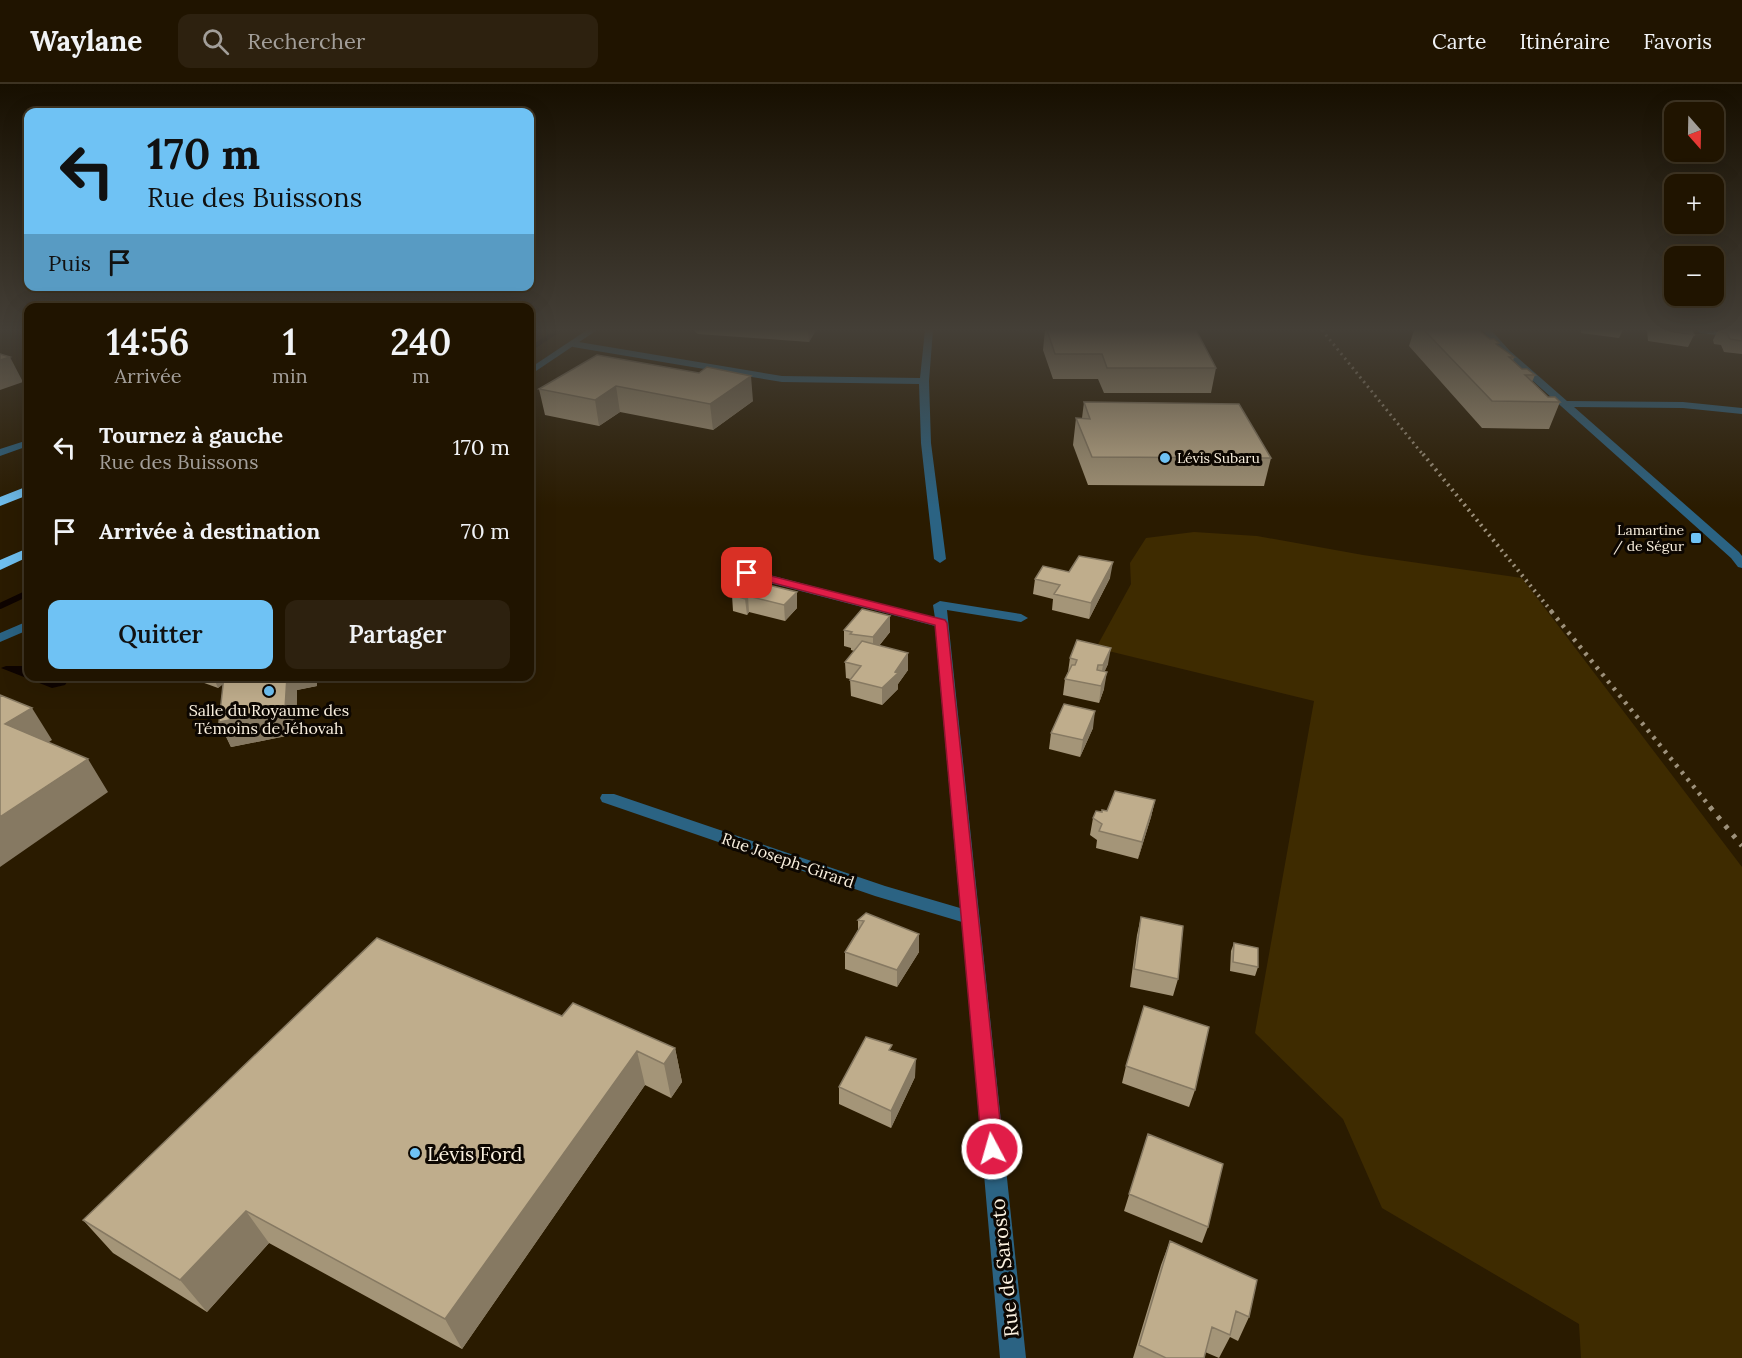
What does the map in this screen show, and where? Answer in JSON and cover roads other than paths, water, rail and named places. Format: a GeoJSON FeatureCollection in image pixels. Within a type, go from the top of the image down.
{"type":"FeatureCollection","features":[{"type":"Feature","properties":{"kind":"highway"},"geometry":{"type":"LineString","coordinates":[[0,491],[24,482]]}},
{"type":"Feature","properties":{"kind":"highway"},"geometry":{"type":"LineString","coordinates":[[0,502],[24,492]]}},
{"type":"Feature","properties":{"kind":"highway"},"geometry":{"type":"LineString","coordinates":[[0,554],[24,543]]}},
{"type":"Feature","properties":{"kind":"highway"},"geometry":{"type":"LineString","coordinates":[[0,566],[24,554]]}},
{"type":"Feature","properties":{"kind":"street"},"geometry":{"type":"LineString","coordinates":[[924,389],[926,443],[940,559]]}},
{"type":"Feature","properties":{"kind":"street"},"geometry":{"type":"LineString","coordinates":[[1548,389],[1735,555],[1742,564]]}},
{"type":"Feature","properties":{"kind":"street"},"geometry":{"type":"LineString","coordinates":[[1564,404],[1683,405],[1742,411]]}},
{"type":"Feature","properties":{"kind":"street"},"geometry":{"type":"LineString","coordinates":[[0,453],[24,444]]}},
{"type":"Feature","properties":{"kind":"street"},"geometry":{"type":"LineString","coordinates":[[747,573],[940,623]]}},
{"type":"Feature","properties":{"kind":"street","name":"Rue de Sarosto"},"geometry":{"type":"LineString","coordinates":[[1013,1358],[940,605],[1020,618]]}},
{"type":"Feature","properties":{"kind":"street"},"geometry":{"type":"LineString","coordinates":[[0,638],[24,627]]}},
{"type":"Feature","properties":{"kind":"street","name":"Rue Joseph-Girard"},"geometry":{"type":"LineString","coordinates":[[608,798],[870,888],[970,918]]}},
{"type":"Feature","properties":{"kind":"waterway"},"geometry":{"type":"LineString","coordinates":[[0,606],[24,595]]}},
{"type":"Feature","properties":{"kind":"railway"},"geometry":{"type":"LineString","coordinates":[[1370,389],[1424,456]]}},
{"type":"Feature","properties":{"kind":"railway"},"geometry":{"type":"LineString","coordinates":[[1423,454],[1552,612]]}},
{"type":"Feature","properties":{"kind":"railway"},"geometry":{"type":"LineString","coordinates":[[1551,611],[1711,808]]}},
{"type":"Feature","properties":{"kind":"railway"},"geometry":{"type":"LineString","coordinates":[[1710,807],[1742,846]]}},
{"type":"Feature","properties":{"kind":"place","name":"Lévis Subaru"},"geometry":{"type":"Point","coordinates":[1165,458]}},
{"type":"Feature","properties":{"kind":"place","name":"Lamartine / de Ségur"},"geometry":{"type":"Point","coordinates":[1696,538]}},
{"type":"Feature","properties":{"kind":"place","name":"Salle du Royaume des Témoins de Jéhovah"},"geometry":{"type":"Point","coordinates":[269,691]}},
{"type":"Feature","properties":{"kind":"place","name":"Lévis Ford"},"geometry":{"type":"Point","coordinates":[415,1153]}}]}
